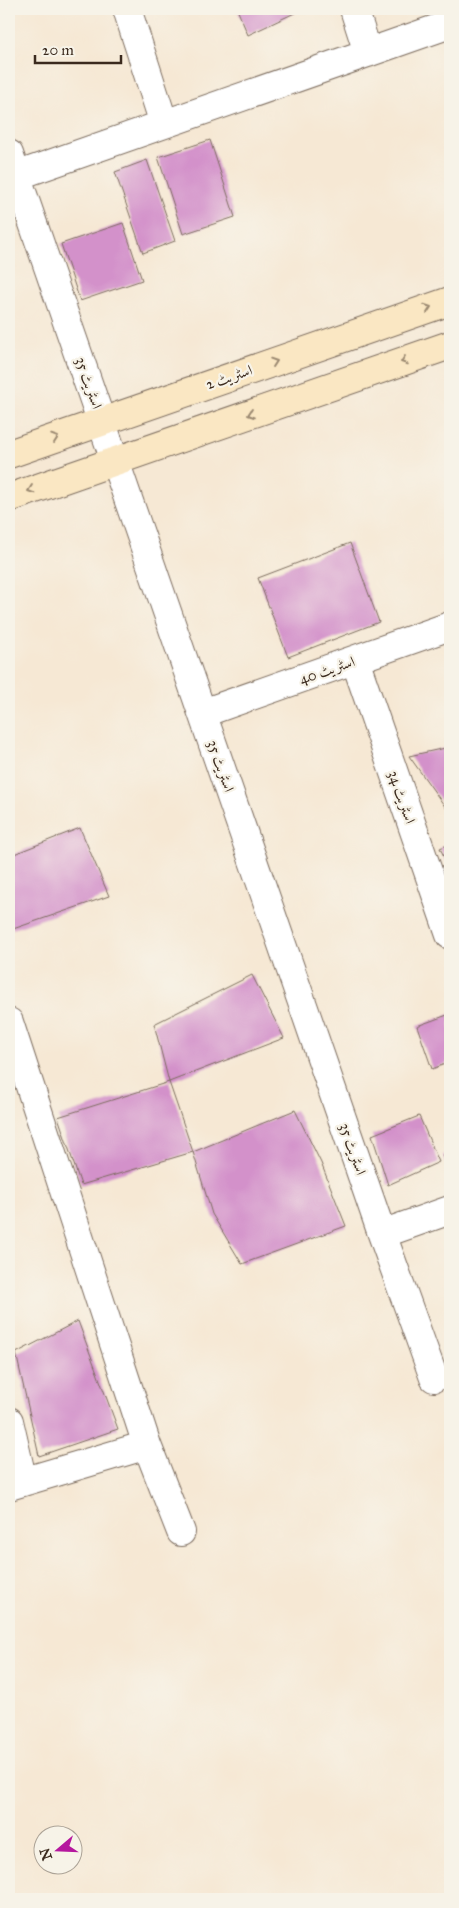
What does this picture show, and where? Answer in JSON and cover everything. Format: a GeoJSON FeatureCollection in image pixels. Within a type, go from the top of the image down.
{"type":"FeatureCollection","features":[{"type":"Feature","properties":{"kind":"main road","name":"اسٹریٹ 2"},"geometry":{"type":"LineString","coordinates":[[9,454],[450,300]]}},
{"type":"Feature","properties":{"kind":"main road"},"geometry":{"type":"LineString","coordinates":[[9,498],[450,345]]}},
{"type":"Feature","properties":{"kind":"street"},"geometry":{"type":"LineString","coordinates":[[127,9],[164,124]]}},
{"type":"Feature","properties":{"kind":"street"},"geometry":{"type":"LineString","coordinates":[[354,9],[368,53]]}},
{"type":"Feature","properties":{"kind":"street"},"geometry":{"type":"LineString","coordinates":[[13,165],[164,124],[450,24]]}},
{"type":"Feature","properties":{"kind":"street","name":"اسٹریٹ 35"},"geometry":{"type":"LineString","coordinates":[[13,165],[382,1234],[434,1378]]}},
{"type":"Feature","properties":{"kind":"street","name":"اسٹریٹ 40"},"geometry":{"type":"LineString","coordinates":[[203,713],[450,626]]}},
{"type":"Feature","properties":{"kind":"street","name":"اسٹریٹ 34"},"geometry":{"type":"LineString","coordinates":[[354,660],[450,935]]}},
{"type":"Feature","properties":{"kind":"street"},"geometry":{"type":"LineString","coordinates":[[9,1022],[147,1445],[181,1532]]}},
{"type":"Feature","properties":{"kind":"street"},"geometry":{"type":"LineString","coordinates":[[382,1234],[450,1210]]}},
{"type":"Feature","properties":{"kind":"street"},"geometry":{"type":"LineString","coordinates":[[9,1421],[16,1484],[147,1445]]}},
{"type":"Feature","properties":{"kind":"building"},"geometry":{"type":"Polygon","coordinates":[[[237,9],[303,9],[248,35],[237,9]]]}},
{"type":"Feature","properties":{"kind":"building"},"geometry":{"type":"Polygon","coordinates":[[[210,140],[235,217],[183,234],[158,157],[210,140]]]}},
{"type":"Feature","properties":{"kind":"building"},"geometry":{"type":"Polygon","coordinates":[[[147,160],[175,241],[143,253],[115,172],[147,160]]]}},
{"type":"Feature","properties":{"kind":"building"},"geometry":{"type":"Polygon","coordinates":[[[123,223],[142,280],[80,301],[61,244],[123,223]]]}},
{"type":"Feature","properties":{"kind":"building"},"geometry":{"type":"Polygon","coordinates":[[[350,543],[379,622],[288,657],[258,578],[350,543]]]}},
{"type":"Feature","properties":{"kind":"building"},"geometry":{"type":"Polygon","coordinates":[[[450,747],[450,807],[446,808],[409,756],[450,747]]]}},
{"type":"Feature","properties":{"kind":"building"},"geometry":{"type":"Polygon","coordinates":[[[80,828],[109,896],[13,929],[9,918],[9,856],[80,828]]]}},
{"type":"Feature","properties":{"kind":"building"},"geometry":{"type":"Polygon","coordinates":[[[450,844],[450,869],[440,848],[450,844]]]}},
{"type":"Feature","properties":{"kind":"building"},"geometry":{"type":"Polygon","coordinates":[[[252,975],[284,1038],[169,1082],[154,1024],[252,975]]]}},
{"type":"Feature","properties":{"kind":"building"},"geometry":{"type":"Polygon","coordinates":[[[450,1014],[450,1062],[432,1069],[417,1026],[450,1014]]]}},
{"type":"Feature","properties":{"kind":"building"},"geometry":{"type":"Polygon","coordinates":[[[169,1082],[193,1152],[81,1185],[58,1117],[169,1082]]]}},
{"type":"Feature","properties":{"kind":"building"},"geometry":{"type":"Polygon","coordinates":[[[295,1110],[321,1163],[346,1226],[242,1264],[212,1214],[193,1152],[295,1110]]]}},
{"type":"Feature","properties":{"kind":"building"},"geometry":{"type":"Polygon","coordinates":[[[419,1116],[439,1162],[388,1185],[372,1135],[419,1116]]]}},
{"type":"Feature","properties":{"kind":"building"},"geometry":{"type":"Polygon","coordinates":[[[450,1153],[450,1177],[443,1155],[450,1153]]]}},
{"type":"Feature","properties":{"kind":"building"},"geometry":{"type":"Polygon","coordinates":[[[78,1321],[118,1429],[39,1456],[16,1353],[78,1321]]]}}]}
